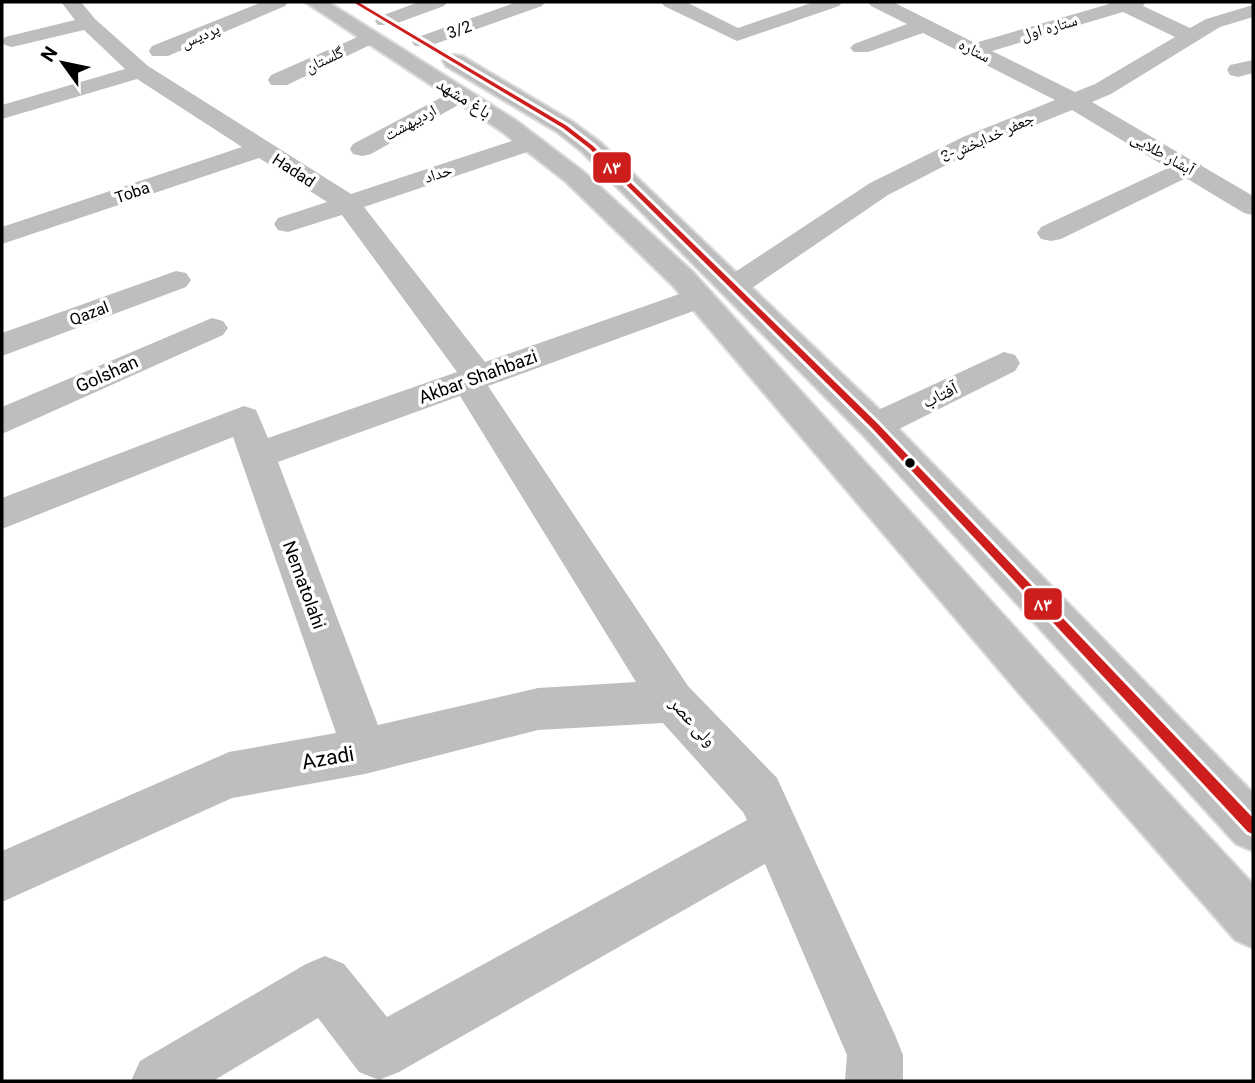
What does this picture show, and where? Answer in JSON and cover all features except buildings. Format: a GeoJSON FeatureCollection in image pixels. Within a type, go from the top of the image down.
{"type":"FeatureCollection","features":[{"type":"Feature","properties":{"kind":"street","name":"Hadad"},"geometry":{"type":"LineString","coordinates":[[71,2],[88,23],[140,71],[347,203],[473,379]]}},
{"type":"Feature","properties":{"kind":"street","name":"پردیس"},"geometry":{"type":"LineString","coordinates":[[160,51],[278,2]]}},
{"type":"Feature","properties":{"kind":"street","name":"باغ مشهد"},"geometry":{"type":"LineString","coordinates":[[314,2],[377,29],[422,42],[530,143],[575,177],[699,298],[1042,688],[1253,922]]}},
{"type":"Feature","properties":{"kind":"street","name":"باغ مشهد"},"geometry":{"type":"LineString","coordinates":[[355,2],[377,29],[470,89],[591,147],[875,426],[1253,827]]}},
{"type":"Feature","properties":{"kind":"street","name":"گلستان"},"geometry":{"type":"LineString","coordinates":[[279,80],[377,29],[437,2]]}},
{"type":"Feature","properties":{"kind":"street","name":"3/2"},"geometry":{"type":"LineString","coordinates":[[422,42],[535,2]]}},
{"type":"Feature","properties":{"kind":"street"},"geometry":{"type":"LineString","coordinates":[[671,2],[737,35],[832,2]]}},
{"type":"Feature","properties":{"kind":"street","name":"ستاره"},"geometry":{"type":"LineString","coordinates":[[877,2],[1072,100]]}},
{"type":"Feature","properties":{"kind":"street"},"geometry":{"type":"LineString","coordinates":[[1127,3],[1192,37]]}},
{"type":"Feature","properties":{"kind":"street","name":"ستاره اول"},"geometry":{"type":"LineString","coordinates":[[974,50],[1127,3]]}},
{"type":"Feature","properties":{"kind":"street","name":"جعفر خدابخش-3"},"geometry":{"type":"LineString","coordinates":[[733,288],[879,189],[972,142],[1103,89],[1213,23],[1253,11]]}},
{"type":"Feature","properties":{"kind":"street"},"geometry":{"type":"LineString","coordinates":[[12,41],[88,23]]}},
{"type":"Feature","properties":{"kind":"street"},"geometry":{"type":"LineString","coordinates":[[1213,23],[1243,37]]}},
{"type":"Feature","properties":{"kind":"street"},"geometry":{"type":"LineString","coordinates":[[861,48],[924,25]]}},
{"type":"Feature","properties":{"kind":"street"},"geometry":{"type":"LineString","coordinates":[[2,112],[140,71]]}},
{"type":"Feature","properties":{"kind":"street","name":"اردیبهشت"},"geometry":{"type":"LineString","coordinates":[[362,149],[470,89]]}},
{"type":"Feature","properties":{"kind":"street","name":"آبشار طلایی"},"geometry":{"type":"LineString","coordinates":[[1072,100],[1253,207]]}},
{"type":"Feature","properties":{"kind":"street","name":"حداد"},"geometry":{"type":"LineString","coordinates":[[288,224],[530,143]]}},
{"type":"Feature","properties":{"kind":"street","name":"Toba"},"geometry":{"type":"LineString","coordinates":[[2,236],[261,149]]}},
{"type":"Feature","properties":{"kind":"street"},"geometry":{"type":"LineString","coordinates":[[1051,233],[1189,167]]}},
{"type":"Feature","properties":{"kind":"street","name":"Qazal"},"geometry":{"type":"LineString","coordinates":[[2,345],[176,280]]}},
{"type":"Feature","properties":{"kind":"street","name":"Akbar Shahbazi"},"geometry":{"type":"LineString","coordinates":[[256,456],[699,298]]}},
{"type":"Feature","properties":{"kind":"street","name":"Golshan"},"geometry":{"type":"LineString","coordinates":[[2,421],[212,328]]}},
{"type":"Feature","properties":{"kind":"street","name":"آفتاب"},"geometry":{"type":"LineString","coordinates":[[875,426],[1004,363]]}},
{"type":"Feature","properties":{"kind":"street","name":"ولی عصر"},"geometry":{"type":"LineString","coordinates":[[473,379],[672,701],[760,795],[876,1055],[874,1081]]}},
{"type":"Feature","properties":{"kind":"street","name":"Nematolahi"},"geometry":{"type":"LineString","coordinates":[[2,514],[244,419],[365,751]]}},
{"type":"Feature","properties":{"kind":"street","name":"Azadi"},"geometry":{"type":"LineString","coordinates":[[2,877],[229,775],[365,751],[538,709],[672,701]]}},
{"type":"Feature","properties":{"kind":"street"},"geometry":{"type":"LineString","coordinates":[[160,1081],[325,983],[382,1067],[775,831]]}},
{"type":"Feature","properties":{"kind":"transit line","name":"۸۳"},"geometry":{"type":"LineString","coordinates":[[355,2],[565,127],[591,147],[875,426],[1253,827]]}}]}
